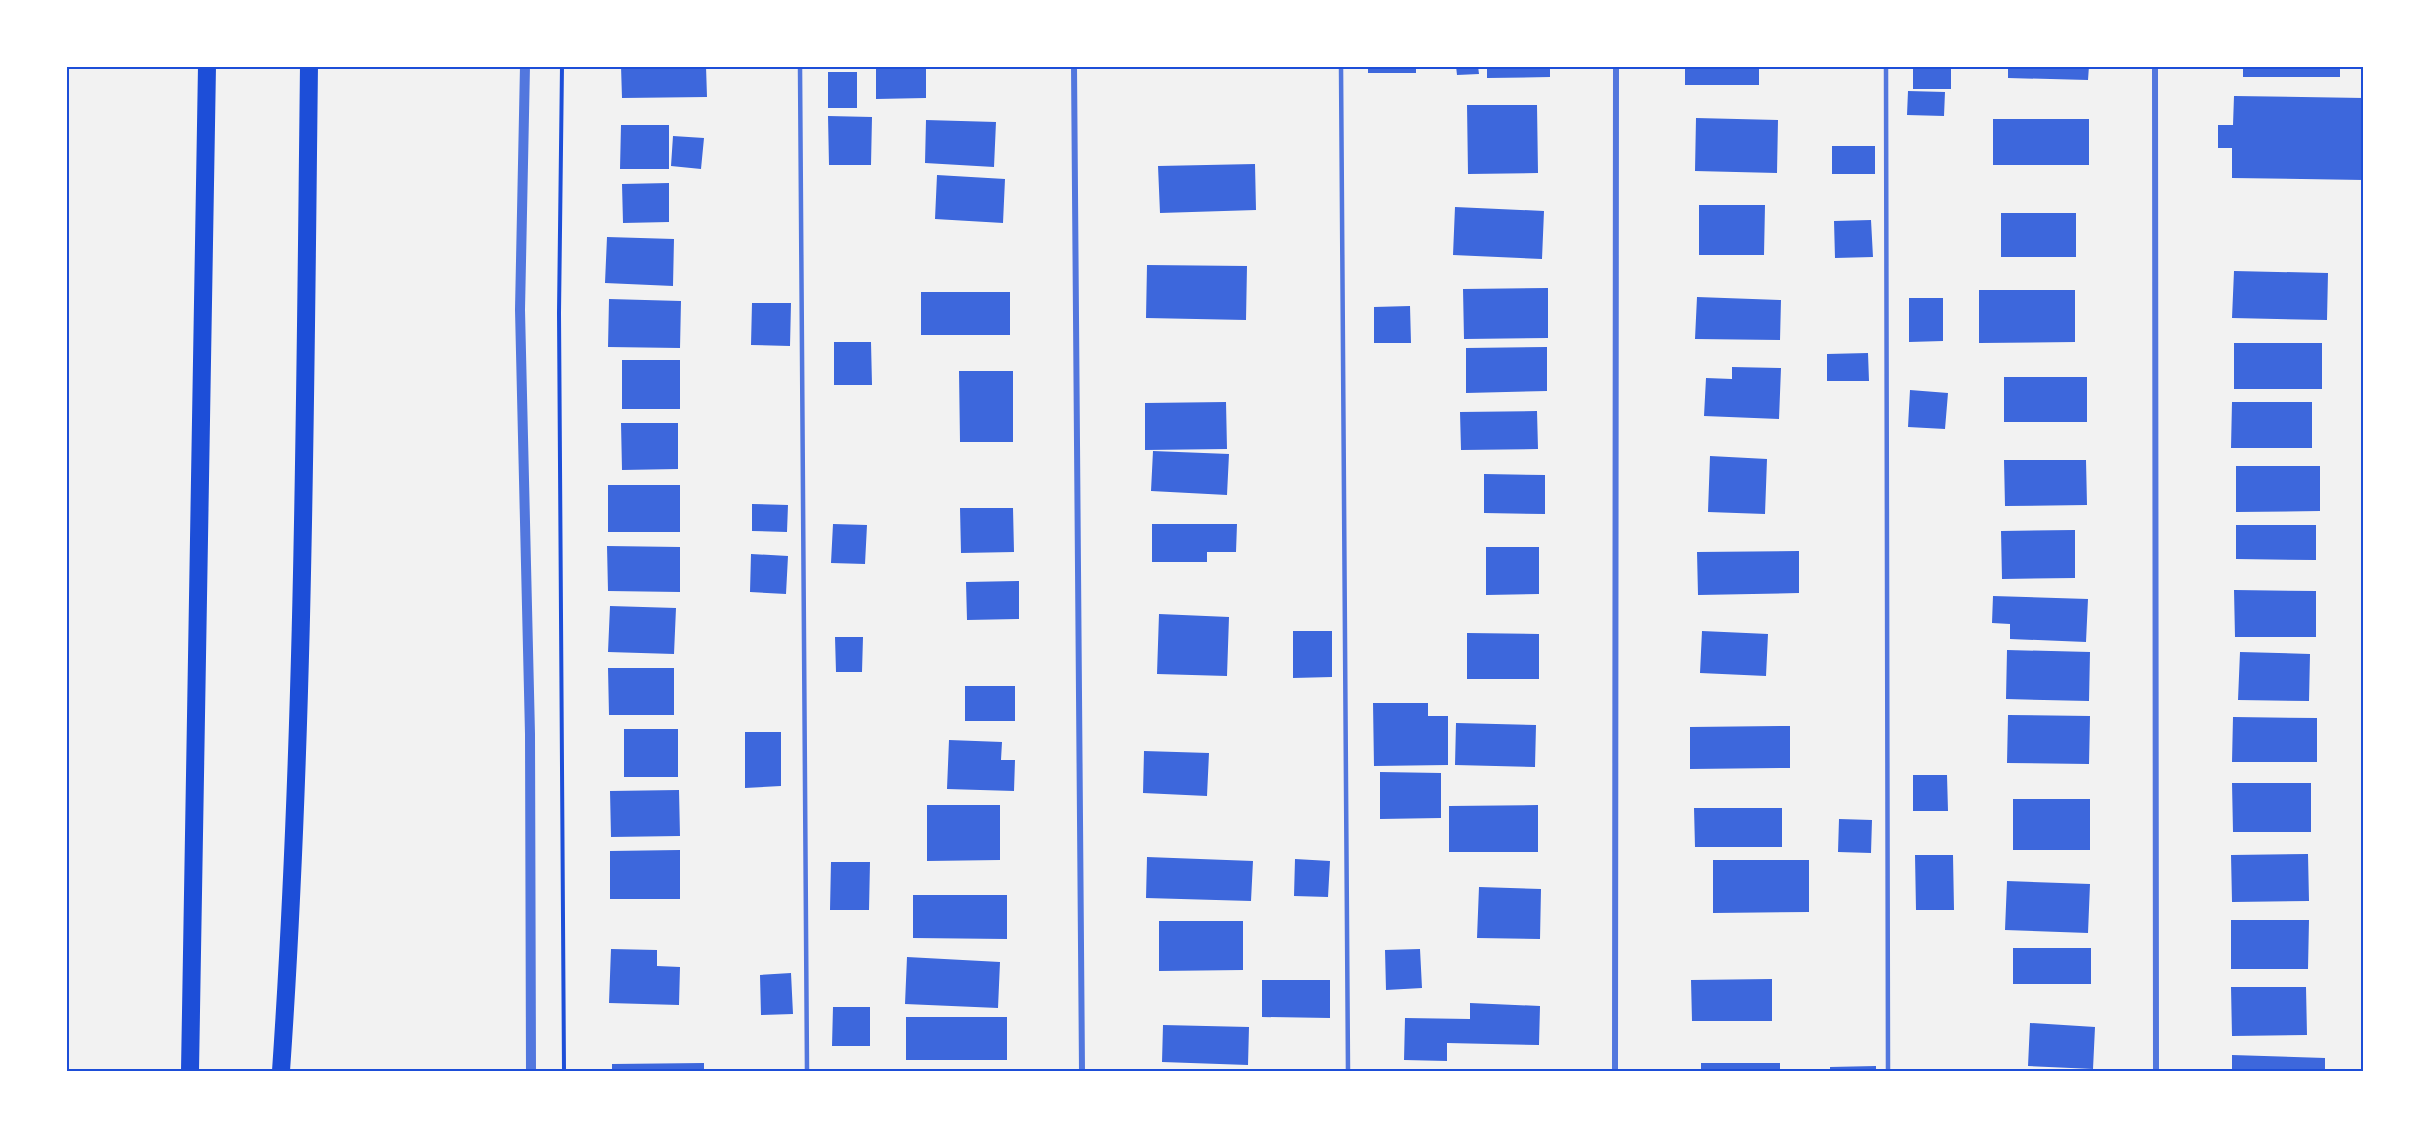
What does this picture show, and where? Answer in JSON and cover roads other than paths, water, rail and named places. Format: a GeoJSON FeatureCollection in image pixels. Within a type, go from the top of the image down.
{"type":"FeatureCollection","features":[{"type":"Feature","properties":{"kind":"highway"},"geometry":{"type":"LineString","coordinates":[[190,1071],[207,66]]}},
{"type":"Feature","properties":{"kind":"highway"},"geometry":{"type":"LineString","coordinates":[[281,1071],[297,752],[305,431],[309,66]]}},
{"type":"Feature","properties":{"kind":"street"},"geometry":{"type":"LineString","coordinates":[[525,66],[520,310],[530,734],[531,1071]]}},
{"type":"Feature","properties":{"kind":"street"},"geometry":{"type":"LineString","coordinates":[[1074,66],[1082,1071]]}},
{"type":"Feature","properties":{"kind":"street"},"geometry":{"type":"LineString","coordinates":[[1615,1071],[1616,66]]}},
{"type":"Feature","properties":{"kind":"street"},"geometry":{"type":"LineString","coordinates":[[2155,66],[2156,1071]]}},
{"type":"Feature","properties":{"kind":"lane"},"geometry":{"type":"LineString","coordinates":[[800,66],[807,1071]]}},
{"type":"Feature","properties":{"kind":"lane"},"geometry":{"type":"LineString","coordinates":[[1341,66],[1348,1071]]}},
{"type":"Feature","properties":{"kind":"lane"},"geometry":{"type":"LineString","coordinates":[[1886,66],[1888,1071]]}}]}
